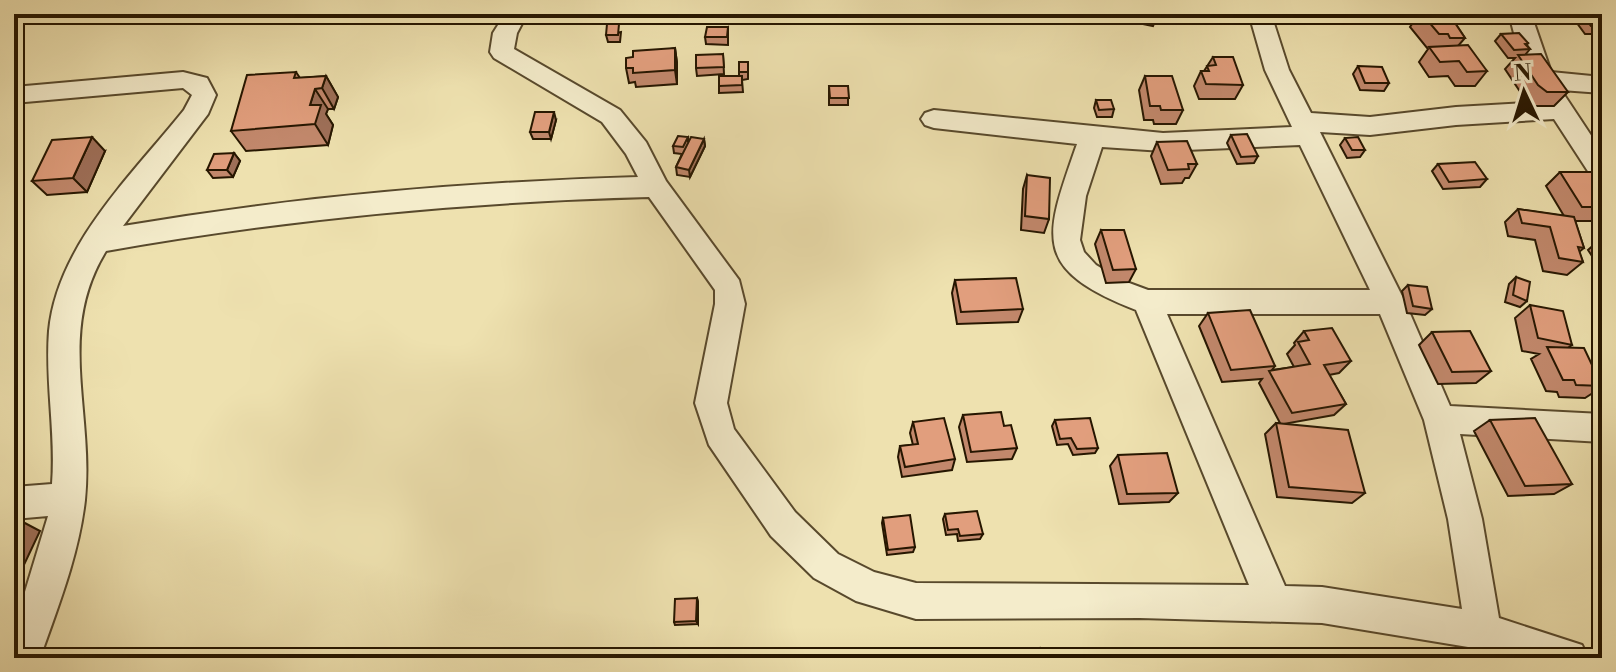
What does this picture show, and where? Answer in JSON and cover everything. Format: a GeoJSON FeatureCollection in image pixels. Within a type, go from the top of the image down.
{"type":"FeatureCollection","features":[{"type":"Feature","properties":{"kind":"street"},"geometry":{"type":"LineString","coordinates":[[516,14],[505,33],[502,52],[611,116],[637,149],[656,187],[729,288],[730,304],[711,403],[720,435],[783,524],[826,566],[869,588],[916,601],[1140,600],[1322,605],[1486,645],[1569,658]]}},
{"type":"Feature","properties":{"kind":"street"},"geometry":{"type":"LineString","coordinates":[[1260,14],[1277,70],[1390,302],[1440,420],[1465,519],[1486,645]]}},
{"type":"Feature","properties":{"kind":"street"},"geometry":{"type":"LineString","coordinates":[[1520,14],[1530,53],[1561,110],[1602,172]]}},
{"type":"Feature","properties":{"kind":"street"},"geometry":{"type":"LineString","coordinates":[[14,95],[183,80],[198,84],[204,95],[195,114],[99,241],[77,277],[66,329],[68,499],[53,566],[21,658]]}},
{"type":"Feature","properties":{"kind":"street"},"geometry":{"type":"LineString","coordinates":[[1545,80],[1602,85]]}},
{"type":"Feature","properties":{"kind":"street"},"geometry":{"type":"LineString","coordinates":[[934,119],[1163,142],[1456,116],[1561,110]]}},
{"type":"Feature","properties":{"kind":"street"},"geometry":{"type":"LineString","coordinates":[[1092,137],[1063,227],[1065,247],[1083,271],[1118,292],[1147,302],[1390,302]]}},
{"type":"Feature","properties":{"kind":"street"},"geometry":{"type":"LineString","coordinates":[[99,241],[213,220],[416,197],[531,189],[656,187]]}},
{"type":"Feature","properties":{"kind":"street"},"geometry":{"type":"LineString","coordinates":[[1147,302],[1275,604]]}},
{"type":"Feature","properties":{"kind":"street"},"geometry":{"type":"LineString","coordinates":[[1440,420],[1495,420],[1602,428]]}},
{"type":"Feature","properties":{"kind":"street"},"geometry":{"type":"LineString","coordinates":[[14,503],[68,499]]}},
{"type":"Feature","properties":{"kind":"building"},"geometry":{"type":"Polygon","coordinates":[[[1422,14],[1449,14],[1465,38],[1439,34],[1422,14]]]}},
{"type":"Feature","properties":{"kind":"building"},"geometry":{"type":"Polygon","coordinates":[[[1582,14],[1602,14],[1602,26],[1591,26],[1582,14]]]}},
{"type":"Feature","properties":{"kind":"building"},"geometry":{"type":"Polygon","coordinates":[[[607,24],[619,24],[618,35],[606,35],[607,24]]]}},
{"type":"Feature","properties":{"kind":"building"},"geometry":{"type":"Polygon","coordinates":[[[707,27],[728,27],[727,37],[705,37],[707,27]]]}},
{"type":"Feature","properties":{"kind":"building"},"geometry":{"type":"Polygon","coordinates":[[[1519,33],[1530,49],[1514,50],[1501,34],[1519,33]]]}},
{"type":"Feature","properties":{"kind":"building"},"geometry":{"type":"Polygon","coordinates":[[[1468,45],[1487,71],[1467,72],[1459,61],[1440,62],[1429,47],[1468,45]]]}},
{"type":"Feature","properties":{"kind":"building"},"geometry":{"type":"Polygon","coordinates":[[[675,48],[675,70],[633,73],[633,68],[626,68],[626,58],[633,57],[633,51],[675,48]]]}},
{"type":"Feature","properties":{"kind":"building"},"geometry":{"type":"Polygon","coordinates":[[[723,54],[724,67],[696,68],[696,55],[723,54]]]}},
{"type":"Feature","properties":{"kind":"building"},"geometry":{"type":"Polygon","coordinates":[[[1541,54],[1568,92],[1547,92],[1538,85],[1518,55],[1541,54]]]}},
{"type":"Feature","properties":{"kind":"building"},"geometry":{"type":"Polygon","coordinates":[[[1213,57],[1233,57],[1243,85],[1206,84],[1201,71],[1209,71],[1207,66],[1216,65],[1213,57]]]}},
{"type":"Feature","properties":{"kind":"building"},"geometry":{"type":"Polygon","coordinates":[[[739,62],[748,62],[748,72],[739,72],[739,62]]]}},
{"type":"Feature","properties":{"kind":"building"},"geometry":{"type":"Polygon","coordinates":[[[1358,66],[1382,67],[1389,83],[1365,83],[1358,66]]]}},
{"type":"Feature","properties":{"kind":"building"},"geometry":{"type":"Polygon","coordinates":[[[296,72],[294,78],[326,76],[322,88],[315,89],[310,105],[321,105],[315,124],[231,131],[247,75],[296,72]]]}},
{"type":"Feature","properties":{"kind":"building"},"geometry":{"type":"Polygon","coordinates":[[[719,76],[742,76],[742,85],[719,86],[719,76]]]}},
{"type":"Feature","properties":{"kind":"building"},"geometry":{"type":"Polygon","coordinates":[[[1145,76],[1172,76],[1183,110],[1161,110],[1160,106],[1150,106],[1145,76]]]}},
{"type":"Feature","properties":{"kind":"building"},"geometry":{"type":"Polygon","coordinates":[[[829,86],[848,86],[849,98],[830,98],[829,86]]]}},
{"type":"Feature","properties":{"kind":"building"},"geometry":{"type":"Polygon","coordinates":[[[1096,100],[1111,100],[1114,109],[1099,110],[1096,100]]]}},
{"type":"Feature","properties":{"kind":"building"},"geometry":{"type":"Polygon","coordinates":[[[535,112],[554,112],[549,132],[530,132],[535,112]]]}},
{"type":"Feature","properties":{"kind":"building"},"geometry":{"type":"Polygon","coordinates":[[[1247,134],[1258,156],[1241,157],[1231,135],[1247,134]]]}},
{"type":"Feature","properties":{"kind":"building"},"geometry":{"type":"Polygon","coordinates":[[[678,136],[688,137],[683,147],[673,146],[678,136]]]}},
{"type":"Feature","properties":{"kind":"building"},"geometry":{"type":"Polygon","coordinates":[[[92,137],[73,178],[32,181],[52,140],[92,137]]]}},
{"type":"Feature","properties":{"kind":"building"},"geometry":{"type":"Polygon","coordinates":[[[691,137],[704,139],[689,170],[676,167],[691,137]]]}},
{"type":"Feature","properties":{"kind":"building"},"geometry":{"type":"Polygon","coordinates":[[[1358,137],[1365,150],[1352,150],[1345,138],[1358,137]]]}},
{"type":"Feature","properties":{"kind":"building"},"geometry":{"type":"Polygon","coordinates":[[[1187,141],[1197,164],[1188,164],[1189,169],[1168,170],[1157,142],[1187,141]]]}},
{"type":"Feature","properties":{"kind":"building"},"geometry":{"type":"Polygon","coordinates":[[[234,153],[227,170],[207,170],[214,154],[234,153]]]}},
{"type":"Feature","properties":{"kind":"building"},"geometry":{"type":"Polygon","coordinates":[[[1475,162],[1487,179],[1449,182],[1438,164],[1475,162]]]}},
{"type":"Feature","properties":{"kind":"building"},"geometry":{"type":"Polygon","coordinates":[[[1560,172],[1602,172],[1602,207],[1582,207],[1560,172]]]}},
{"type":"Feature","properties":{"kind":"building"},"geometry":{"type":"Polygon","coordinates":[[[1027,175],[1050,178],[1049,219],[1025,216],[1027,175]]]}},
{"type":"Feature","properties":{"kind":"building"},"geometry":{"type":"Polygon","coordinates":[[[1518,209],[1574,217],[1584,248],[1578,247],[1583,262],[1559,258],[1550,227],[1522,223],[1518,209]]]}},
{"type":"Feature","properties":{"kind":"building"},"geometry":{"type":"Polygon","coordinates":[[[1101,230],[1124,230],[1136,269],[1113,270],[1101,230]]]}},
{"type":"Feature","properties":{"kind":"building"},"geometry":{"type":"Polygon","coordinates":[[[1516,277],[1530,282],[1527,301],[1513,295],[1516,277]]]}},
{"type":"Feature","properties":{"kind":"building"},"geometry":{"type":"Polygon","coordinates":[[[1016,278],[1023,309],[961,312],[955,280],[1016,278]]]}},
{"type":"Feature","properties":{"kind":"building"},"geometry":{"type":"Polygon","coordinates":[[[1408,285],[1427,287],[1432,309],[1413,306],[1408,285]]]}},
{"type":"Feature","properties":{"kind":"building"},"geometry":{"type":"Polygon","coordinates":[[[1530,305],[1563,311],[1572,345],[1538,338],[1530,305]]]}},
{"type":"Feature","properties":{"kind":"building"},"geometry":{"type":"Polygon","coordinates":[[[1250,310],[1275,366],[1231,370],[1208,313],[1250,310]]]}},
{"type":"Feature","properties":{"kind":"building"},"geometry":{"type":"Polygon","coordinates":[[[1332,328],[1351,361],[1324,365],[1346,404],[1292,413],[1269,371],[1310,364],[1298,342],[1309,340],[1304,331],[1332,328]]]}},
{"type":"Feature","properties":{"kind":"building"},"geometry":{"type":"Polygon","coordinates":[[[1470,331],[1491,371],[1452,372],[1432,332],[1470,331]]]}},
{"type":"Feature","properties":{"kind":"building"},"geometry":{"type":"Polygon","coordinates":[[[1547,347],[1584,348],[1602,386],[1576,385],[1574,380],[1563,380],[1547,347]]]}},
{"type":"Feature","properties":{"kind":"building"},"geometry":{"type":"Polygon","coordinates":[[[1001,412],[1004,426],[1011,425],[1017,448],[971,452],[963,415],[1001,412]]]}},
{"type":"Feature","properties":{"kind":"building"},"geometry":{"type":"Polygon","coordinates":[[[944,418],[955,459],[905,467],[900,446],[918,444],[913,422],[944,418]]]}},
{"type":"Feature","properties":{"kind":"building"},"geometry":{"type":"Polygon","coordinates":[[[1090,418],[1098,448],[1077,449],[1071,438],[1060,439],[1055,420],[1090,418]]]}},
{"type":"Feature","properties":{"kind":"building"},"geometry":{"type":"Polygon","coordinates":[[[1535,418],[1572,484],[1525,486],[1490,420],[1535,418]]]}},
{"type":"Feature","properties":{"kind":"building"},"geometry":{"type":"Polygon","coordinates":[[[1276,423],[1348,430],[1365,493],[1289,487],[1276,423]]]}},
{"type":"Feature","properties":{"kind":"building"},"geometry":{"type":"Polygon","coordinates":[[[1167,453],[1178,493],[1127,494],[1118,455],[1167,453]]]}},
{"type":"Feature","properties":{"kind":"building"},"geometry":{"type":"Polygon","coordinates":[[[977,511],[983,534],[960,536],[958,529],[948,530],[945,514],[977,511]]]}},
{"type":"Feature","properties":{"kind":"building"},"geometry":{"type":"Polygon","coordinates":[[[910,515],[915,547],[888,550],[883,518],[910,515]]]}},
{"type":"Feature","properties":{"kind":"building"},"geometry":{"type":"Polygon","coordinates":[[[14,521],[21,521],[14,535],[14,521]]]}},
{"type":"Feature","properties":{"kind":"building"},"geometry":{"type":"Polygon","coordinates":[[[697,598],[696,621],[674,622],[675,599],[697,598]]]}},
{"type":"Feature","properties":{"kind":"building"},"geometry":{"type":"Polygon","coordinates":[[[1040,648],[1043,658],[1016,658],[1015,652],[1040,648]]]}}]}
